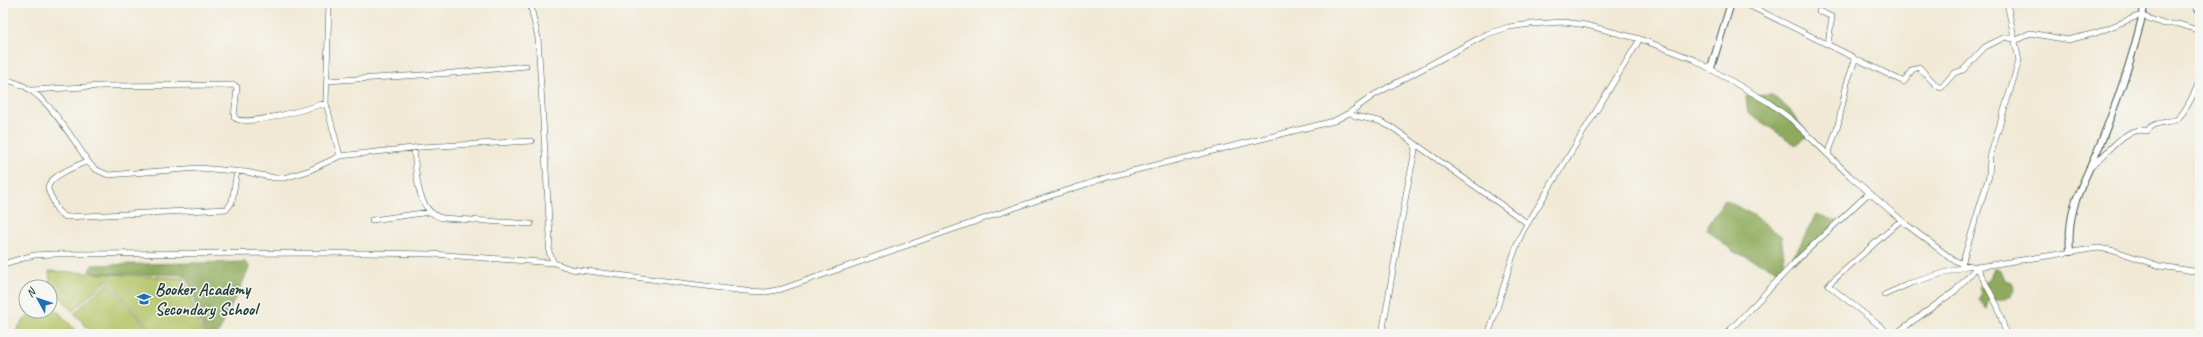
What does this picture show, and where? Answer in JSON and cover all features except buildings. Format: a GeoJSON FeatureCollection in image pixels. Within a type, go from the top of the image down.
{"type":"FeatureCollection","features":[{"type":"Feature","properties":{"kind":"street"},"geometry":{"type":"LineString","coordinates":[[329,3],[326,103],[340,156]]}},
{"type":"Feature","properties":{"kind":"street"},"geometry":{"type":"LineString","coordinates":[[530,3],[538,38],[550,236],[549,252],[554,263]]}},
{"type":"Feature","properties":{"kind":"street"},"geometry":{"type":"LineString","coordinates":[[1711,68],[1731,3]]}},
{"type":"Feature","properties":{"kind":"street"},"geometry":{"type":"LineString","coordinates":[[1744,3],[1828,44],[1853,57],[1855,60],[1859,60],[1904,82],[1912,70],[1919,67],[1937,86],[1941,88],[1954,73],[1963,70],[1985,47],[2005,37],[2014,40],[2030,33],[2068,40],[2096,33],[2124,23],[2135,16],[2141,16],[2160,23],[2179,24],[2200,31]]}},
{"type":"Feature","properties":{"kind":"street"},"geometry":{"type":"LineString","coordinates":[[1962,264],[1989,176],[1990,157],[2019,61],[2007,3]]}},
{"type":"Feature","properties":{"kind":"street"},"geometry":{"type":"LineString","coordinates":[[2070,252],[2068,234],[2072,206],[2111,118],[2145,3]]}},
{"type":"Feature","properties":{"kind":"street"},"geometry":{"type":"LineString","coordinates":[[2194,3],[2200,12]]}},
{"type":"Feature","properties":{"kind":"street"},"geometry":{"type":"LineString","coordinates":[[1819,11],[1832,17],[1828,44]]}},
{"type":"Feature","properties":{"kind":"street"},"geometry":{"type":"LineString","coordinates":[[3,264],[34,255],[53,254],[440,254],[554,263],[571,269],[745,291],[762,292],[782,289],[1108,177],[1334,121],[1374,95],[1486,34],[1509,27],[1572,23],[1640,40],[1693,59],[1775,106],[1900,220],[1942,253],[1962,264],[1977,267],[2090,248],[2103,249],[2160,266],[2200,272]]}},
{"type":"Feature","properties":{"kind":"street"},"geometry":{"type":"LineString","coordinates":[[1488,334],[1501,300],[1511,258],[1527,223],[1640,40]]}},
{"type":"Feature","properties":{"kind":"street"},"geometry":{"type":"LineString","coordinates":[[1828,155],[1838,125],[1847,83],[1855,60]]}},
{"type":"Feature","properties":{"kind":"street"},"geometry":{"type":"LineString","coordinates":[[326,81],[453,73],[526,66]]}},
{"type":"Feature","properties":{"kind":"street"},"geometry":{"type":"LineString","coordinates":[[3,80],[17,83],[32,90],[46,103],[88,161],[101,173],[114,176],[199,168],[237,171],[284,178],[308,171],[340,156],[414,149],[532,141]]}},
{"type":"Feature","properties":{"kind":"street"},"geometry":{"type":"LineString","coordinates":[[2090,168],[2125,137],[2138,131],[2146,131],[2154,126],[2178,118],[2188,105],[2200,80]]}},
{"type":"Feature","properties":{"kind":"street"},"geometry":{"type":"LineString","coordinates":[[32,90],[102,86],[234,84],[237,87],[234,117],[237,120],[261,120],[326,103]]}},
{"type":"Feature","properties":{"kind":"street"},"geometry":{"type":"LineString","coordinates":[[1350,112],[1355,116],[1373,119],[1385,124],[1527,223]]}},
{"type":"Feature","properties":{"kind":"street"},"geometry":{"type":"LineString","coordinates":[[1382,334],[1415,151],[1413,144]]}},
{"type":"Feature","properties":{"kind":"street"},"geometry":{"type":"LineString","coordinates":[[414,149],[420,190],[430,212],[433,215],[443,218],[531,224]]}},
{"type":"Feature","properties":{"kind":"street"},"geometry":{"type":"LineString","coordinates":[[88,161],[56,176],[49,183],[48,188],[57,212],[66,217],[227,209],[232,202],[237,171]]}},
{"type":"Feature","properties":{"kind":"street"},"geometry":{"type":"LineString","coordinates":[[1726,334],[1799,258],[1869,193]]}},
{"type":"Feature","properties":{"kind":"street"},"geometry":{"type":"LineString","coordinates":[[372,220],[430,212]]}},
{"type":"Feature","properties":{"kind":"street"},"geometry":{"type":"LineString","coordinates":[[1890,334],[1828,285],[1900,220]]}},
{"type":"Feature","properties":{"kind":"street"},"geometry":{"type":"LineString","coordinates":[[1884,295],[1911,283],[1968,265]]}},
{"type":"Feature","properties":{"kind":"street"},"geometry":{"type":"LineString","coordinates":[[1895,334],[1955,291],[1977,267]]}},
{"type":"Feature","properties":{"kind":"street"},"geometry":{"type":"LineString","coordinates":[[1977,267],[1998,307],[2006,334]]}},
{"type":"Feature","properties":{"kind":"green space"},"geometry":{"type":"Polygon","coordinates":[[[1772,95],[1791,111],[1808,136],[1796,145],[1748,113],[1746,96],[1772,95]]]}},
{"type":"Feature","properties":{"kind":"green space"},"geometry":{"type":"Polygon","coordinates":[[[1725,200],[1755,216],[1781,236],[1785,265],[1777,270],[1734,252],[1706,229],[1725,200]]]}},
{"type":"Feature","properties":{"kind":"green space"},"geometry":{"type":"Polygon","coordinates":[[[1816,214],[1838,222],[1795,262],[1789,261],[1797,251],[1816,214]]]}},
{"type":"Feature","properties":{"kind":"green space"},"geometry":{"type":"Polygon","coordinates":[[[245,262],[249,266],[248,271],[218,334],[204,334],[188,280],[183,275],[94,273],[89,271],[92,265],[245,262]]]}},
{"type":"Feature","properties":{"kind":"green space"},"geometry":{"type":"Polygon","coordinates":[[[1995,267],[2000,270],[2004,280],[2012,282],[2014,287],[2012,296],[2002,300],[1988,300],[1986,308],[1979,300],[1981,294],[1979,287],[1989,280],[1995,267]]]}},
{"type":"Feature","properties":{"kind":"green space"},"geometry":{"type":"Polygon","coordinates":[[[49,271],[184,278],[202,334],[154,334],[108,280],[72,311],[58,294],[58,279],[50,279],[49,271]]]}},
{"type":"Feature","properties":{"kind":"green space"},"geometry":{"type":"Polygon","coordinates":[[[108,283],[152,334],[93,334],[74,313],[108,283]]]}},
{"type":"Feature","properties":{"kind":"green space"},"geometry":{"type":"Polygon","coordinates":[[[58,311],[79,334],[15,334],[25,319],[58,319],[58,311]]]}},
{"type":"Feature","properties":{"kind":"place","name":"Booker Academy Secondary School"},"geometry":{"type":"Point","coordinates":[144,299]}}]}
